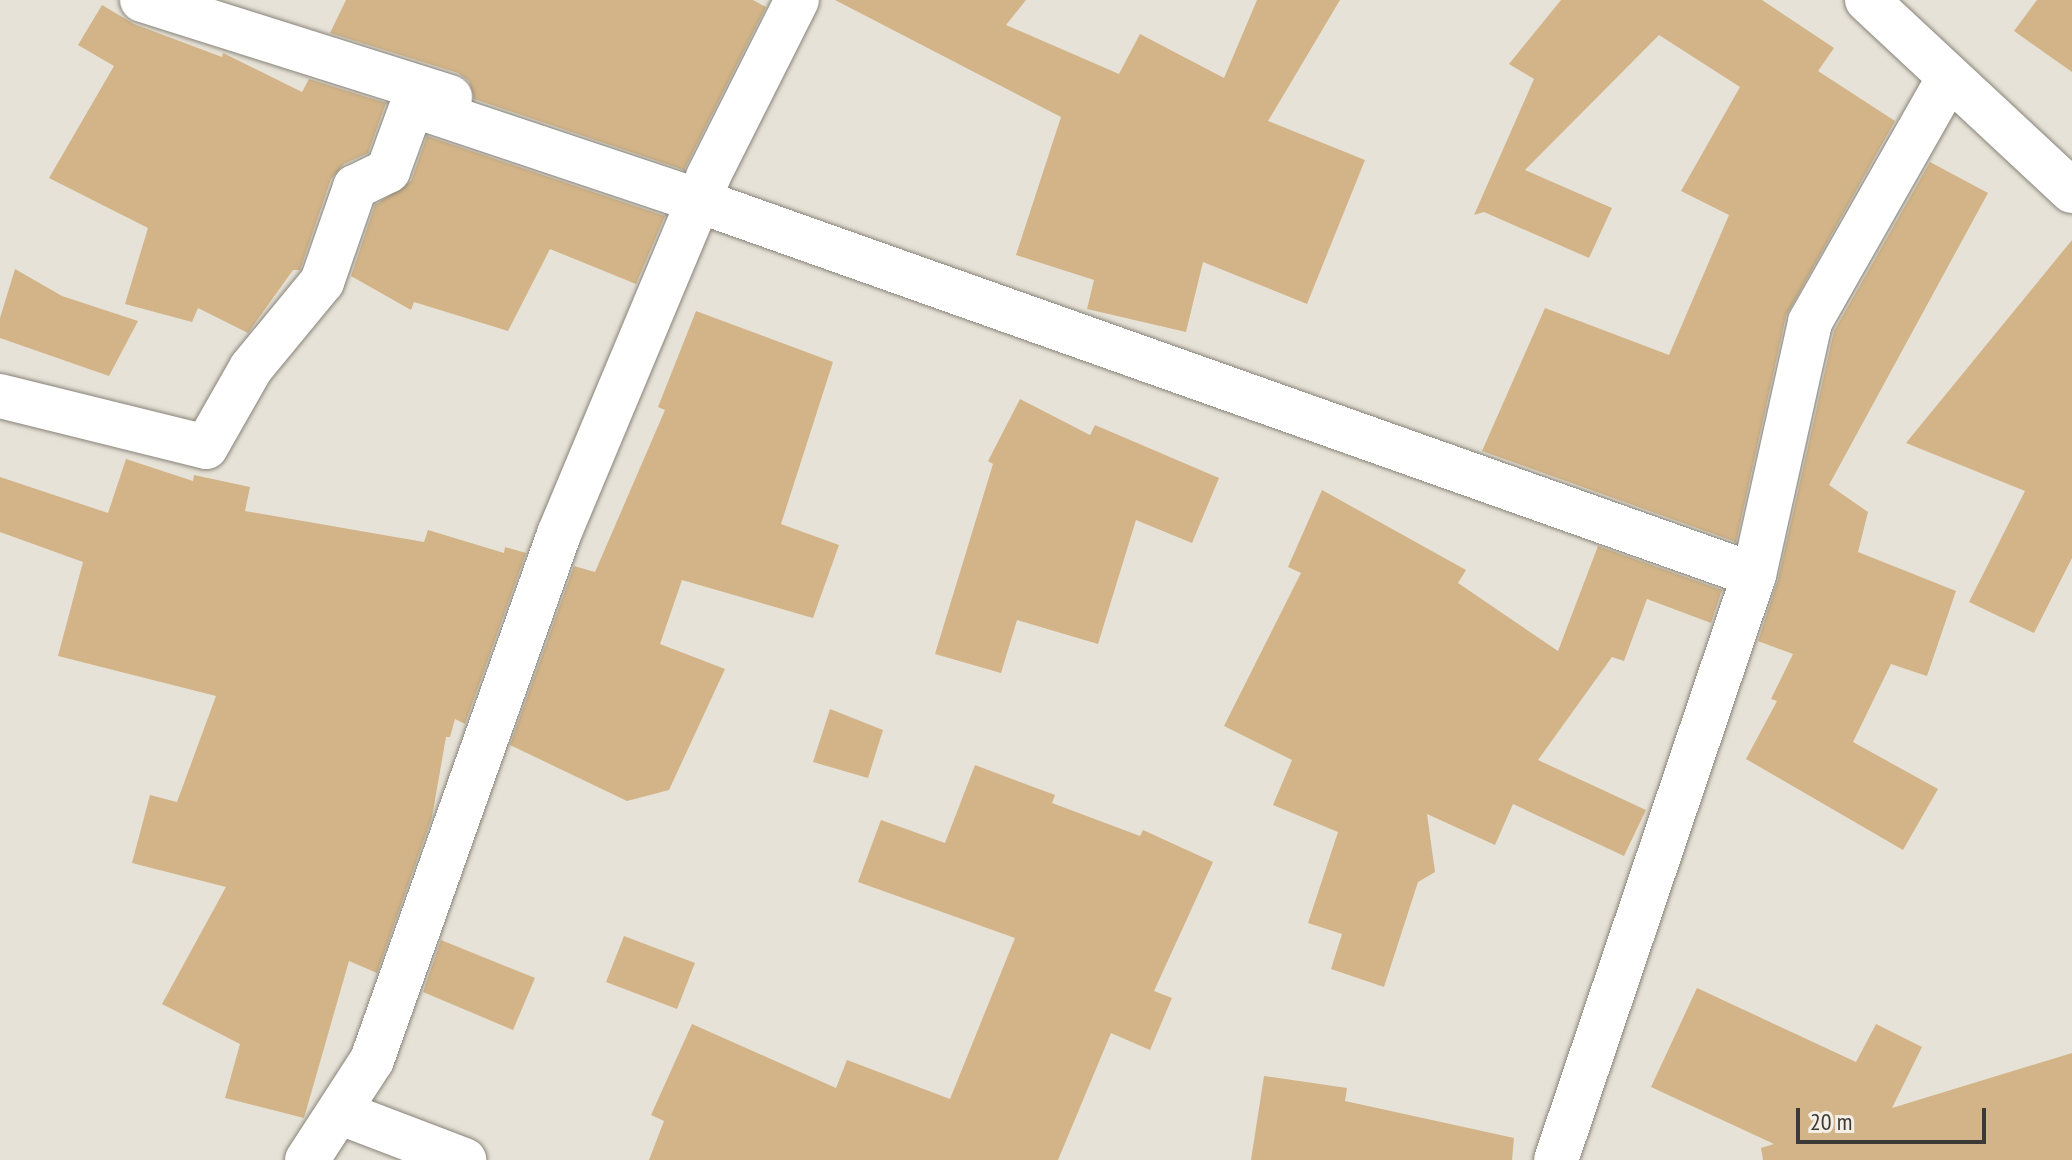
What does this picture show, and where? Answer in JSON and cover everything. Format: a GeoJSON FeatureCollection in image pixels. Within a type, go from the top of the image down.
{"type":"FeatureCollection","features":[{"type":"Feature","properties":{"kind":"street"},"geometry":{"type":"LineString","coordinates":[[142,0],[703,189],[1754,575]]}},
{"type":"Feature","properties":{"kind":"street"},"geometry":{"type":"LineString","coordinates":[[307,1160],[341,1113],[372,1060],[559,534],[703,189],[797,0]]}},
{"type":"Feature","properties":{"kind":"street"},"geometry":{"type":"LineString","coordinates":[[1867,0],[1948,79],[2072,191]]}},
{"type":"Feature","properties":{"kind":"street"},"geometry":{"type":"LineString","coordinates":[[1556,1160],[1754,575],[1810,322],[1948,79]]}},
{"type":"Feature","properties":{"kind":"street"},"geometry":{"type":"LineString","coordinates":[[0,396],[206,447],[251,368],[322,282],[355,187],[388,171],[412,105],[703,189]]}},
{"type":"Feature","properties":{"kind":"street"},"geometry":{"type":"LineString","coordinates":[[341,1113],[464,1160]]}},
{"type":"Feature","properties":{"kind":"building"},"geometry":{"type":"Polygon","coordinates":[[[346,0],[753,0],[766,7],[684,170],[474,99],[469,81],[458,73],[330,33],[346,0]]]}},
{"type":"Feature","properties":{"kind":"building"},"geometry":{"type":"Polygon","coordinates":[[[835,0],[1026,0],[1006,25],[1119,74],[1140,34],[1224,78],[1257,0],[1340,0],[1268,121],[1365,160],[1307,304],[1203,262],[1186,332],[1087,309],[1094,280],[1016,255],[1061,117],[835,0]]]}},
{"type":"Feature","properties":{"kind":"building"},"geometry":{"type":"Polygon","coordinates":[[[1561,0],[1762,0],[1834,48],[1818,71],[1895,121],[1786,316],[1736,542],[1482,451],[1545,308],[1669,355],[1729,215],[1681,191],[1740,87],[1659,35],[1525,170],[1612,208],[1589,258],[1484,212],[1474,215],[1534,79],[1509,64],[1561,0]]]}},
{"type":"Feature","properties":{"kind":"building"},"geometry":{"type":"Polygon","coordinates":[[[2037,0],[2072,0],[2072,72],[2014,31],[2037,0]]]}},
{"type":"Feature","properties":{"kind":"building"},"geometry":{"type":"Polygon","coordinates":[[[102,5],[134,24],[222,57],[223,53],[302,92],[309,79],[386,103],[368,153],[344,164],[331,179],[300,270],[293,270],[248,333],[198,308],[192,322],[125,304],[148,228],[49,178],[114,66],[78,45],[102,5]]]}},
{"type":"Feature","properties":{"kind":"building"},"geometry":{"type":"Polygon","coordinates":[[[427,136],[665,216],[636,284],[550,249],[508,331],[414,302],[411,310],[351,276],[375,205],[411,181],[427,136]]]}},
{"type":"Feature","properties":{"kind":"building"},"geometry":{"type":"Polygon","coordinates":[[[1930,162],[1988,193],[1829,485],[1868,512],[1858,552],[1956,591],[1927,676],[1891,664],[1853,742],[1938,789],[1903,850],[1746,759],[1777,701],[1771,699],[1793,654],[1758,641],[1778,580],[1834,331],[1930,162]]]}},
{"type":"Feature","properties":{"kind":"building"},"geometry":{"type":"Polygon","coordinates":[[[2072,240],[2072,558],[2034,633],[1969,602],[2025,491],[1906,443],[2072,240]]]}},
{"type":"Feature","properties":{"kind":"building"},"geometry":{"type":"Polygon","coordinates":[[[15,269],[62,296],[138,321],[109,376],[0,338],[0,318],[15,269]]]}},
{"type":"Feature","properties":{"kind":"building"},"geometry":{"type":"Polygon","coordinates":[[[696,311],[833,362],[781,524],[839,545],[813,618],[682,580],[660,644],[725,669],[669,790],[627,801],[510,745],[574,566],[595,572],[665,410],[658,407],[696,311]]]}},
{"type":"Feature","properties":{"kind":"building"},"geometry":{"type":"Polygon","coordinates":[[[1020,399],[1090,435],[1095,425],[1219,478],[1192,543],[1136,520],[1098,644],[1017,620],[1001,673],[935,654],[993,464],[988,461],[1020,399]]]}},
{"type":"Feature","properties":{"kind":"building"},"geometry":{"type":"Polygon","coordinates":[[[126,459],[193,481],[194,475],[250,487],[245,511],[424,542],[428,530],[504,553],[505,547],[526,553],[465,724],[455,719],[450,737],[446,737],[432,817],[377,973],[349,961],[304,1118],[225,1098],[240,1044],[162,1004],[226,887],[132,863],[150,795],[177,802],[216,696],[58,656],[83,562],[0,532],[0,477],[108,513],[126,459]]]}},
{"type":"Feature","properties":{"kind":"building"},"geometry":{"type":"Polygon","coordinates":[[[1322,490],[1466,570],[1458,583],[1558,651],[1598,546],[1722,590],[1711,623],[1647,599],[1624,661],[1612,657],[1538,760],[1646,810],[1624,856],[1513,804],[1495,845],[1427,814],[1435,872],[1418,882],[1384,987],[1331,969],[1342,934],[1308,923],[1338,832],[1273,805],[1292,760],[1224,726],[1301,573],[1288,567],[1322,490]]]}},
{"type":"Feature","properties":{"kind":"building"},"geometry":{"type":"Polygon","coordinates":[[[830,709],[883,730],[868,778],[813,762],[830,709]]]}},
{"type":"Feature","properties":{"kind":"building"},"geometry":{"type":"Polygon","coordinates":[[[975,765],[1055,795],[1052,803],[1140,836],[1143,830],[1213,862],[1154,991],[1172,998],[1150,1050],[1111,1033],[1058,1160],[649,1160],[664,1121],[651,1115],[692,1024],[836,1088],[847,1060],[950,1099],[1015,938],[858,882],[881,820],[945,843],[975,765]]]}},
{"type":"Feature","properties":{"kind":"building"},"geometry":{"type":"Polygon","coordinates":[[[624,936],[695,963],[677,1009],[606,982],[624,936]]]}},
{"type":"Feature","properties":{"kind":"building"},"geometry":{"type":"Polygon","coordinates":[[[441,940],[535,978],[513,1030],[423,992],[441,940]]]}},
{"type":"Feature","properties":{"kind":"building"},"geometry":{"type":"Polygon","coordinates":[[[1697,988],[1856,1062],[1876,1024],[1922,1047],[1892,1108],[2072,1053],[2072,1160],[1763,1160],[1761,1148],[1774,1144],[1651,1087],[1697,988]]]}},
{"type":"Feature","properties":{"kind":"building"},"geometry":{"type":"Polygon","coordinates":[[[1264,1076],[1347,1088],[1345,1101],[1514,1138],[1512,1160],[1251,1160],[1264,1076]]]}}]}
